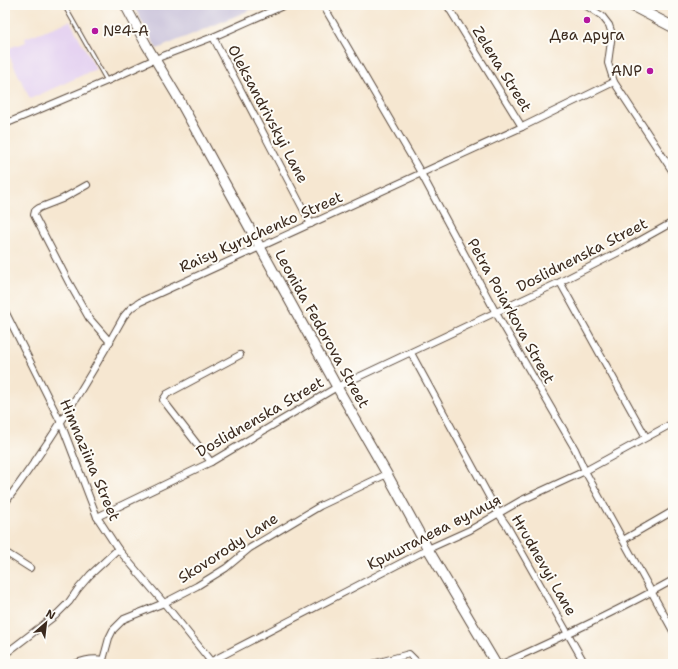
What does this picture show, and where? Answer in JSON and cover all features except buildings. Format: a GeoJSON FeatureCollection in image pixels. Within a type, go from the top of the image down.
{"type":"FeatureCollection","features":[{"type":"Feature","properties":{"kind":"main road"},"geometry":{"type":"LineString","coordinates":[[631,5],[673,28]]}},
{"type":"Feature","properties":{"kind":"street","name":"Leonida Fedorova Street"},"geometry":{"type":"LineString","coordinates":[[125,5],[428,549],[496,664]]}},
{"type":"Feature","properties":{"kind":"street"},"geometry":{"type":"LineString","coordinates":[[5,124],[155,59],[213,37],[285,5]]}},
{"type":"Feature","properties":{"kind":"street","name":"Petra Poiarkova Street"},"geometry":{"type":"LineString","coordinates":[[323,5],[421,173],[496,313],[575,449],[585,471],[673,631]]}},
{"type":"Feature","properties":{"kind":"street","name":"Zelena Street"},"geometry":{"type":"LineString","coordinates":[[447,5],[522,127]]}},
{"type":"Feature","properties":{"kind":"street"},"geometry":{"type":"LineString","coordinates":[[585,5],[602,16],[609,25],[612,34],[608,63],[614,82],[673,172]]}},
{"type":"Feature","properties":{"kind":"street","name":"Oleksandrivskyi Lane"},"geometry":{"type":"LineString","coordinates":[[213,37],[311,224]]}},
{"type":"Feature","properties":{"kind":"street","name":"Raisy Kyrychenko Street"},"geometry":{"type":"LineString","coordinates":[[5,503],[27,474],[61,423],[124,316],[131,308],[140,302],[522,127],[614,82]]}},
{"type":"Feature","properties":{"kind":"street"},"geometry":{"type":"LineString","coordinates":[[87,184],[62,199],[39,208],[35,211],[34,215],[89,318],[110,342]]}},
{"type":"Feature","properties":{"kind":"street","name":"Doslidnenska Street"},"geometry":{"type":"LineString","coordinates":[[97,517],[211,462],[337,387],[560,282],[623,250],[673,222]]}},
{"type":"Feature","properties":{"kind":"street"},"geometry":{"type":"LineString","coordinates":[[560,282],[646,437]]}},
{"type":"Feature","properties":{"kind":"street","name":"Himnaziina Street"},"geometry":{"type":"LineString","coordinates":[[5,311],[61,423],[97,517],[118,549],[164,602],[210,663]]}},
{"type":"Feature","properties":{"kind":"street","name":"Hrudnevyi Lane"},"geometry":{"type":"LineString","coordinates":[[411,353],[498,514],[507,526],[585,664]]}},
{"type":"Feature","properties":{"kind":"street"},"geometry":{"type":"LineString","coordinates":[[211,462],[163,400],[167,394],[240,355]]}},
{"type":"Feature","properties":{"kind":"street","name":"Кришталева вулиця"},"geometry":{"type":"LineString","coordinates":[[210,663],[428,549],[470,530],[520,501],[585,471],[673,423]]}},
{"type":"Feature","properties":{"kind":"street","name":"Skovorody Lane"},"geometry":{"type":"LineString","coordinates":[[75,664],[84,660],[96,658],[103,662],[109,638],[124,619],[197,586],[226,568],[250,548],[320,506],[387,474]]}},
{"type":"Feature","properties":{"kind":"street"},"geometry":{"type":"LineString","coordinates":[[623,540],[673,511]]}},
{"type":"Feature","properties":{"kind":"street"},"geometry":{"type":"LineString","coordinates":[[5,654],[69,602],[90,575],[118,549]]}},
{"type":"Feature","properties":{"kind":"street"},"geometry":{"type":"LineString","coordinates":[[5,552],[30,568]]}},
{"type":"Feature","properties":{"kind":"street"},"geometry":{"type":"LineString","coordinates":[[502,664],[568,634],[673,580]]}},
{"type":"Feature","properties":{"kind":"street"},"geometry":{"type":"LineString","coordinates":[[372,664],[409,654],[417,662]]}},
{"type":"Feature","properties":{"kind":"lane"},"geometry":{"type":"LineString","coordinates":[[64,5],[106,81]]}},
{"type":"Feature","properties":{"kind":"shaded area"},"geometry":{"type":"Polygon","coordinates":[[[133,5],[262,5],[157,49],[133,5]]]}},
{"type":"Feature","properties":{"kind":"shaded area"},"geometry":{"type":"Polygon","coordinates":[[[70,21],[96,69],[30,99],[6,49],[26,42],[25,38],[70,21]]]}},
{"type":"Feature","properties":{"kind":"place","name":"Два друга"},"geometry":{"type":"Point","coordinates":[587,20]}},
{"type":"Feature","properties":{"kind":"place","name":"№4-А"},"geometry":{"type":"Point","coordinates":[95,31]}},
{"type":"Feature","properties":{"kind":"place","name":"ANP"},"geometry":{"type":"Point","coordinates":[650,71]}}]}
